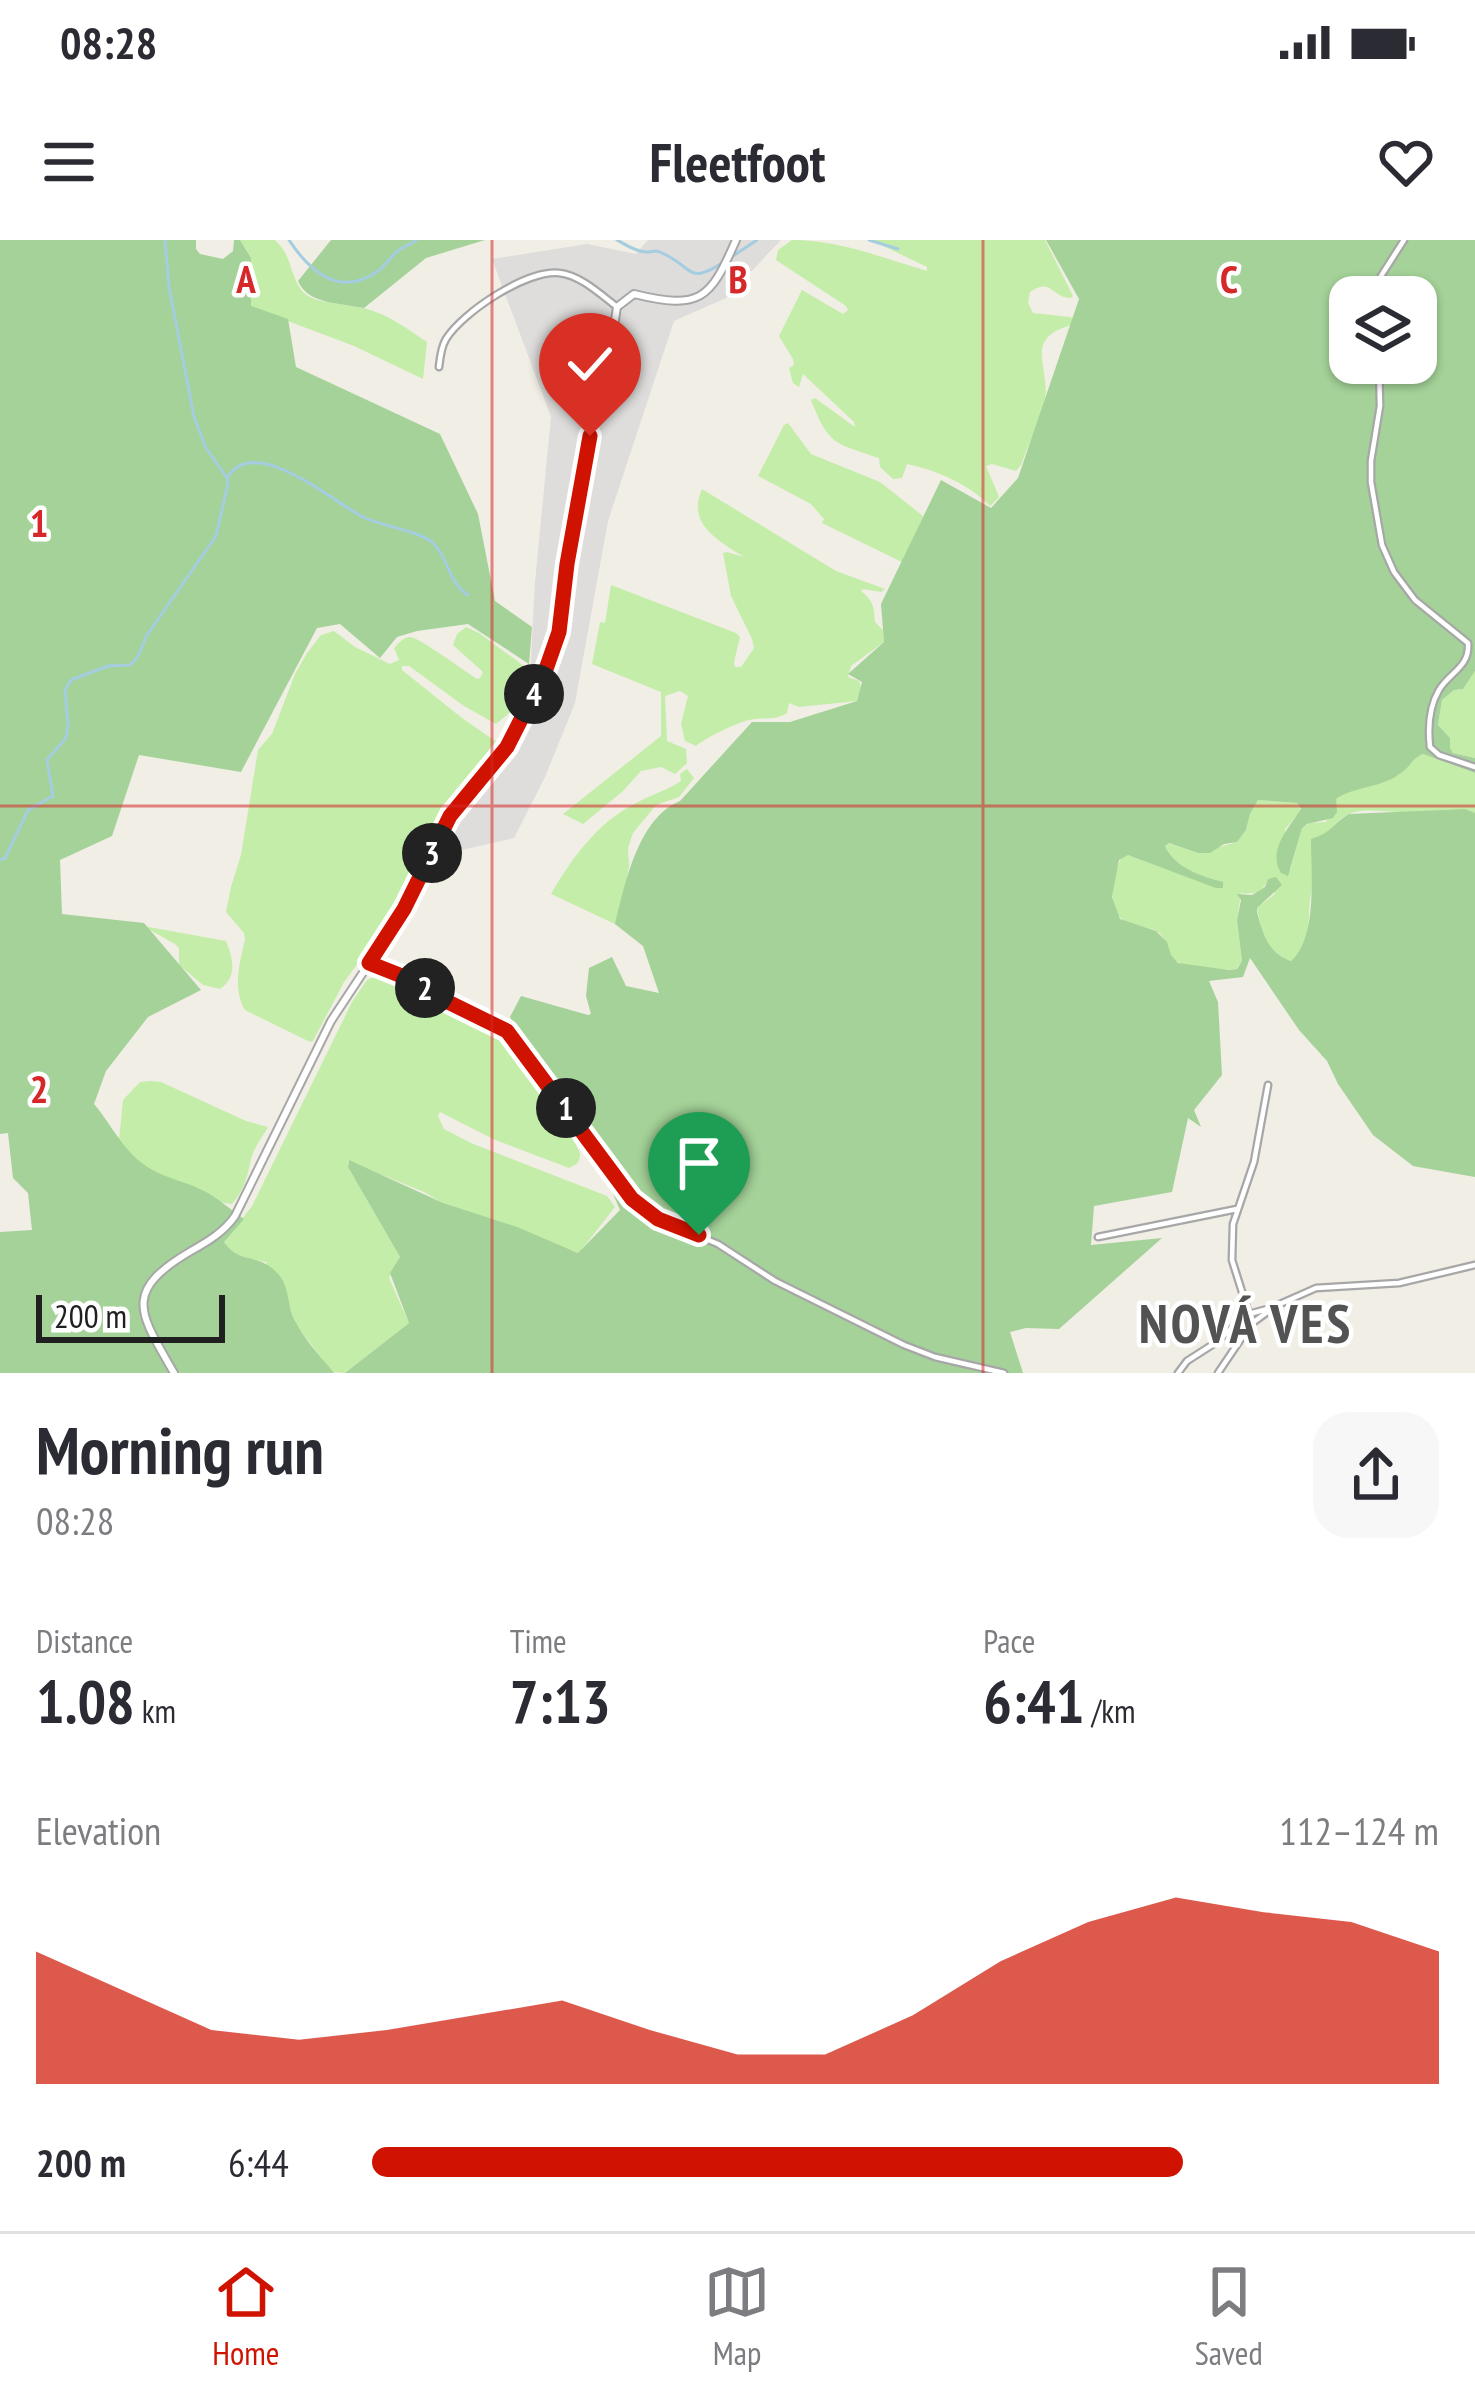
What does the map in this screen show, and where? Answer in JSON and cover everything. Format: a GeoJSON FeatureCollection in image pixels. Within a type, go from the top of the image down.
{"type":"FeatureCollection","features":[{"type":"Feature","properties":{"kind":"street"},"geometry":{"type":"LineString","coordinates":[[174,1373],[145,1316],[148,1285],[228,1226],[331,1021],[404,909],[450,816],[507,747],[545,672],[559,632],[571,542],[617,307],[634,294],[678,304],[691,299],[717,283],[736,240]]}},
{"type":"Feature","properties":{"kind":"street"},"geometry":{"type":"LineString","coordinates":[[1381,276],[1404,240]]}},
{"type":"Feature","properties":{"kind":"street"},"geometry":{"type":"LineString","coordinates":[[439,367],[443,343],[468,312],[499,292],[543,275],[578,279],[617,307]]}},
{"type":"Feature","properties":{"kind":"street"},"geometry":{"type":"LineString","coordinates":[[1379,384],[1371,482],[1382,544],[1394,572],[1415,599],[1468,643],[1464,664],[1440,689],[1432,710],[1430,748],[1475,767]]}},
{"type":"Feature","properties":{"kind":"street"},"geometry":{"type":"LineString","coordinates":[[369,963],[412,980],[507,1031],[632,1199],[658,1219],[718,1244],[776,1281],[904,1346],[1004,1373]]}},
{"type":"Feature","properties":{"kind":"street"},"geometry":{"type":"LineString","coordinates":[[1250,1314],[1232,1260],[1233,1224],[1254,1162],[1268,1084]]}},
{"type":"Feature","properties":{"kind":"street"},"geometry":{"type":"LineString","coordinates":[[1098,1237],[1237,1209]]}},
{"type":"Feature","properties":{"kind":"street"},"geometry":{"type":"LineString","coordinates":[[1178,1373],[1187,1360],[1250,1314],[1316,1288],[1399,1283],[1475,1265]]}},
{"type":"Feature","properties":{"kind":"street"},"geometry":{"type":"LineString","coordinates":[[1218,1373],[1251,1324],[1271,1308]]}},
{"type":"Feature","properties":{"kind":"shaded area"},"geometry":{"type":"Polygon","coordinates":[[[648,240],[781,240],[726,298],[674,321],[608,521],[575,703],[514,838],[431,857],[425,839],[450,816],[497,752],[530,678],[551,417],[492,259],[587,244],[636,254],[648,240]]]}},
{"type":"Feature","properties":{"kind":"green space"},"geometry":{"type":"Polygon","coordinates":[[[0,240],[196,240],[200,254],[223,259],[233,251],[234,240],[240,240],[251,258],[251,306],[288,319],[296,367],[440,434],[478,514],[495,601],[532,627],[529,664],[468,624],[397,637],[380,658],[340,624],[317,628],[241,772],[139,755],[112,836],[60,860],[62,914],[144,923],[201,990],[148,1017],[106,1071],[94,1104],[142,1163],[209,1194],[244,1219],[224,1242],[237,1254],[264,1263],[279,1275],[298,1326],[334,1373],[0,1373],[0,1232],[32,1230],[28,1193],[13,1178],[8,1133],[0,1134],[0,240]]]}},
{"type":"Feature","properties":{"kind":"green space"},"geometry":{"type":"Polygon","coordinates":[[[240,240],[275,240],[307,295],[377,312],[427,342],[423,379],[354,346],[251,307],[251,258],[240,240]]]}},
{"type":"Feature","properties":{"kind":"green space"},"geometry":{"type":"Polygon","coordinates":[[[331,240],[485,240],[426,258],[364,308],[317,299],[298,281],[331,240]]]}},
{"type":"Feature","properties":{"kind":"green space"},"geometry":{"type":"Polygon","coordinates":[[[792,240],[844,246],[927,271],[871,240],[1045,240],[1073,296],[1064,297],[1043,286],[1030,292],[1028,303],[1033,313],[1070,317],[1072,325],[1056,331],[1043,347],[1044,403],[1021,465],[1016,471],[986,466],[999,497],[990,506],[962,485],[918,467],[907,464],[902,478],[893,479],[880,467],[879,458],[829,435],[811,400],[815,398],[855,427],[854,422],[803,374],[799,387],[793,383],[789,368],[793,359],[779,336],[802,290],[843,314],[848,310],[776,260],[778,250],[792,240]]]}},
{"type":"Feature","properties":{"kind":"green space"},"geometry":{"type":"Polygon","coordinates":[[[1046,240],[1475,240],[1475,671],[1463,689],[1442,700],[1438,725],[1450,738],[1453,753],[1475,758],[1475,773],[1423,754],[1394,778],[1343,795],[1336,799],[1333,818],[1302,828],[1288,876],[1277,864],[1278,848],[1301,809],[1297,803],[1258,800],[1237,842],[1210,853],[1165,846],[1182,865],[1223,882],[1223,888],[1128,855],[1119,860],[1112,897],[1120,919],[1156,931],[1178,963],[1229,970],[1237,969],[1242,961],[1237,894],[1252,895],[1276,877],[1282,885],[1257,912],[1272,948],[1291,961],[1300,951],[1309,921],[1311,839],[1349,814],[1465,809],[1475,813],[1475,1177],[1413,1166],[1373,1135],[1327,1061],[1299,1030],[1250,958],[1243,977],[1209,981],[1218,1002],[1222,1075],[1194,1110],[1201,1127],[1188,1118],[1172,1192],[1094,1206],[1091,1245],[1162,1238],[1059,1329],[1010,1332],[1023,1373],[345,1373],[409,1323],[390,1273],[400,1257],[348,1167],[349,1160],[443,1203],[578,1253],[620,1210],[581,1120],[510,1017],[521,996],[591,1014],[586,996],[589,968],[612,957],[626,986],[659,993],[643,946],[615,924],[629,872],[654,822],[680,801],[752,722],[790,722],[857,701],[862,682],[848,674],[884,642],[881,604],[941,480],[991,508],[1018,478],[1079,299],[1046,240]]]}},
{"type":"Feature","properties":{"kind":"green space"},"geometry":{"type":"Polygon","coordinates":[[[788,423],[811,454],[880,482],[923,516],[904,563],[822,523],[824,519],[811,504],[758,476],[788,423]]]}},
{"type":"Feature","properties":{"kind":"green space"},"geometry":{"type":"Polygon","coordinates":[[[702,489],[836,571],[885,589],[861,591],[872,604],[884,642],[851,666],[848,677],[861,687],[857,701],[799,707],[789,703],[782,716],[743,722],[696,746],[685,741],[681,724],[688,696],[680,691],[665,696],[667,741],[686,749],[687,763],[675,774],[661,767],[641,771],[583,824],[563,814],[661,736],[661,692],[592,664],[611,585],[736,633],[740,637],[735,667],[741,667],[754,648],[731,596],[723,553],[744,557],[702,522],[698,501],[702,489]]]}},
{"type":"Feature","properties":{"kind":"green space"},"geometry":{"type":"Polygon","coordinates":[[[466,627],[528,669],[530,678],[515,708],[496,724],[409,666],[402,666],[501,745],[442,813],[400,906],[344,982],[310,1042],[245,1010],[239,993],[245,939],[226,912],[241,855],[258,750],[272,734],[295,674],[321,635],[334,631],[390,664],[399,660],[394,648],[414,638],[477,679],[483,672],[453,645],[466,627]]]}},
{"type":"Feature","properties":{"kind":"green space"},"geometry":{"type":"Polygon","coordinates":[[[1475,671],[1475,758],[1453,753],[1450,738],[1438,725],[1442,700],[1463,689],[1475,671]]]}},
{"type":"Feature","properties":{"kind":"green space"},"geometry":{"type":"Polygon","coordinates":[[[1423,754],[1475,773],[1475,813],[1365,811],[1337,822],[1317,866],[1306,942],[1291,961],[1271,947],[1261,925],[1257,908],[1275,894],[1268,879],[1258,892],[1241,893],[1237,920],[1242,961],[1236,969],[1183,965],[1172,957],[1158,932],[1130,924],[1116,912],[1113,884],[1122,856],[1223,882],[1182,865],[1165,846],[1198,853],[1237,842],[1258,800],[1297,803],[1301,811],[1285,829],[1290,871],[1302,827],[1326,822],[1336,799],[1399,775],[1423,754]]]}},
{"type":"Feature","properties":{"kind":"green space"},"geometry":{"type":"Polygon","coordinates":[[[687,769],[694,778],[679,797],[656,805],[633,833],[615,924],[551,894],[602,826],[681,781],[680,774],[687,769]]]}},
{"type":"Feature","properties":{"kind":"green space"},"geometry":{"type":"Polygon","coordinates":[[[143,926],[226,941],[232,961],[230,979],[220,989],[203,985],[179,965],[175,944],[143,926]]]}},
{"type":"Feature","properties":{"kind":"green space"},"geometry":{"type":"Polygon","coordinates":[[[380,974],[497,1034],[568,1132],[579,1160],[569,1168],[493,1139],[440,1112],[444,1129],[607,1196],[615,1207],[579,1253],[449,1207],[348,1161],[400,1257],[389,1278],[409,1323],[345,1373],[332,1372],[298,1327],[266,1262],[237,1254],[224,1242],[252,1206],[352,1002],[367,980],[380,974]]]}},
{"type":"Feature","properties":{"kind":"green space"},"geometry":{"type":"Polygon","coordinates":[[[150,1081],[268,1127],[232,1204],[158,1174],[119,1140],[123,1100],[140,1082],[150,1081]]]}},
{"type":"Feature","properties":{"kind":"waterway"},"geometry":{"type":"LineString","coordinates":[[0,860],[28,810],[53,796],[47,760],[66,738],[65,690],[71,680],[108,666],[130,665],[216,536],[227,478],[206,448],[194,417],[169,287],[165,240]]}},
{"type":"Feature","properties":{"kind":"waterway"},"geometry":{"type":"LineString","coordinates":[[289,240],[316,271],[351,282],[378,271],[417,240]]}},
{"type":"Feature","properties":{"kind":"waterway"},"geometry":{"type":"LineString","coordinates":[[617,240],[645,252],[661,252],[697,273],[725,261]]}},
{"type":"Feature","properties":{"kind":"waterway"},"geometry":{"type":"LineString","coordinates":[[733,256],[757,240]]}},
{"type":"Feature","properties":{"kind":"waterway"},"geometry":{"type":"LineString","coordinates":[[869,240],[898,249]]}},
{"type":"Feature","properties":{"kind":"waterway"},"geometry":{"type":"LineString","coordinates":[[227,478],[239,466],[274,466],[363,517],[427,539],[468,595]]}},
{"type":"Feature","properties":{"kind":"district","name":"NOVÁ VES"},"geometry":{"type":"Point","coordinates":[1246,1324]}},
{"type":"Feature","properties":{"kind":"route"},"geometry":{"type":"LineString","coordinates":[[590,436],[559,632],[545,672],[507,747],[450,816],[404,909],[369,963],[412,980],[507,1031],[632,1199],[658,1219],[699,1235]]}}]}
